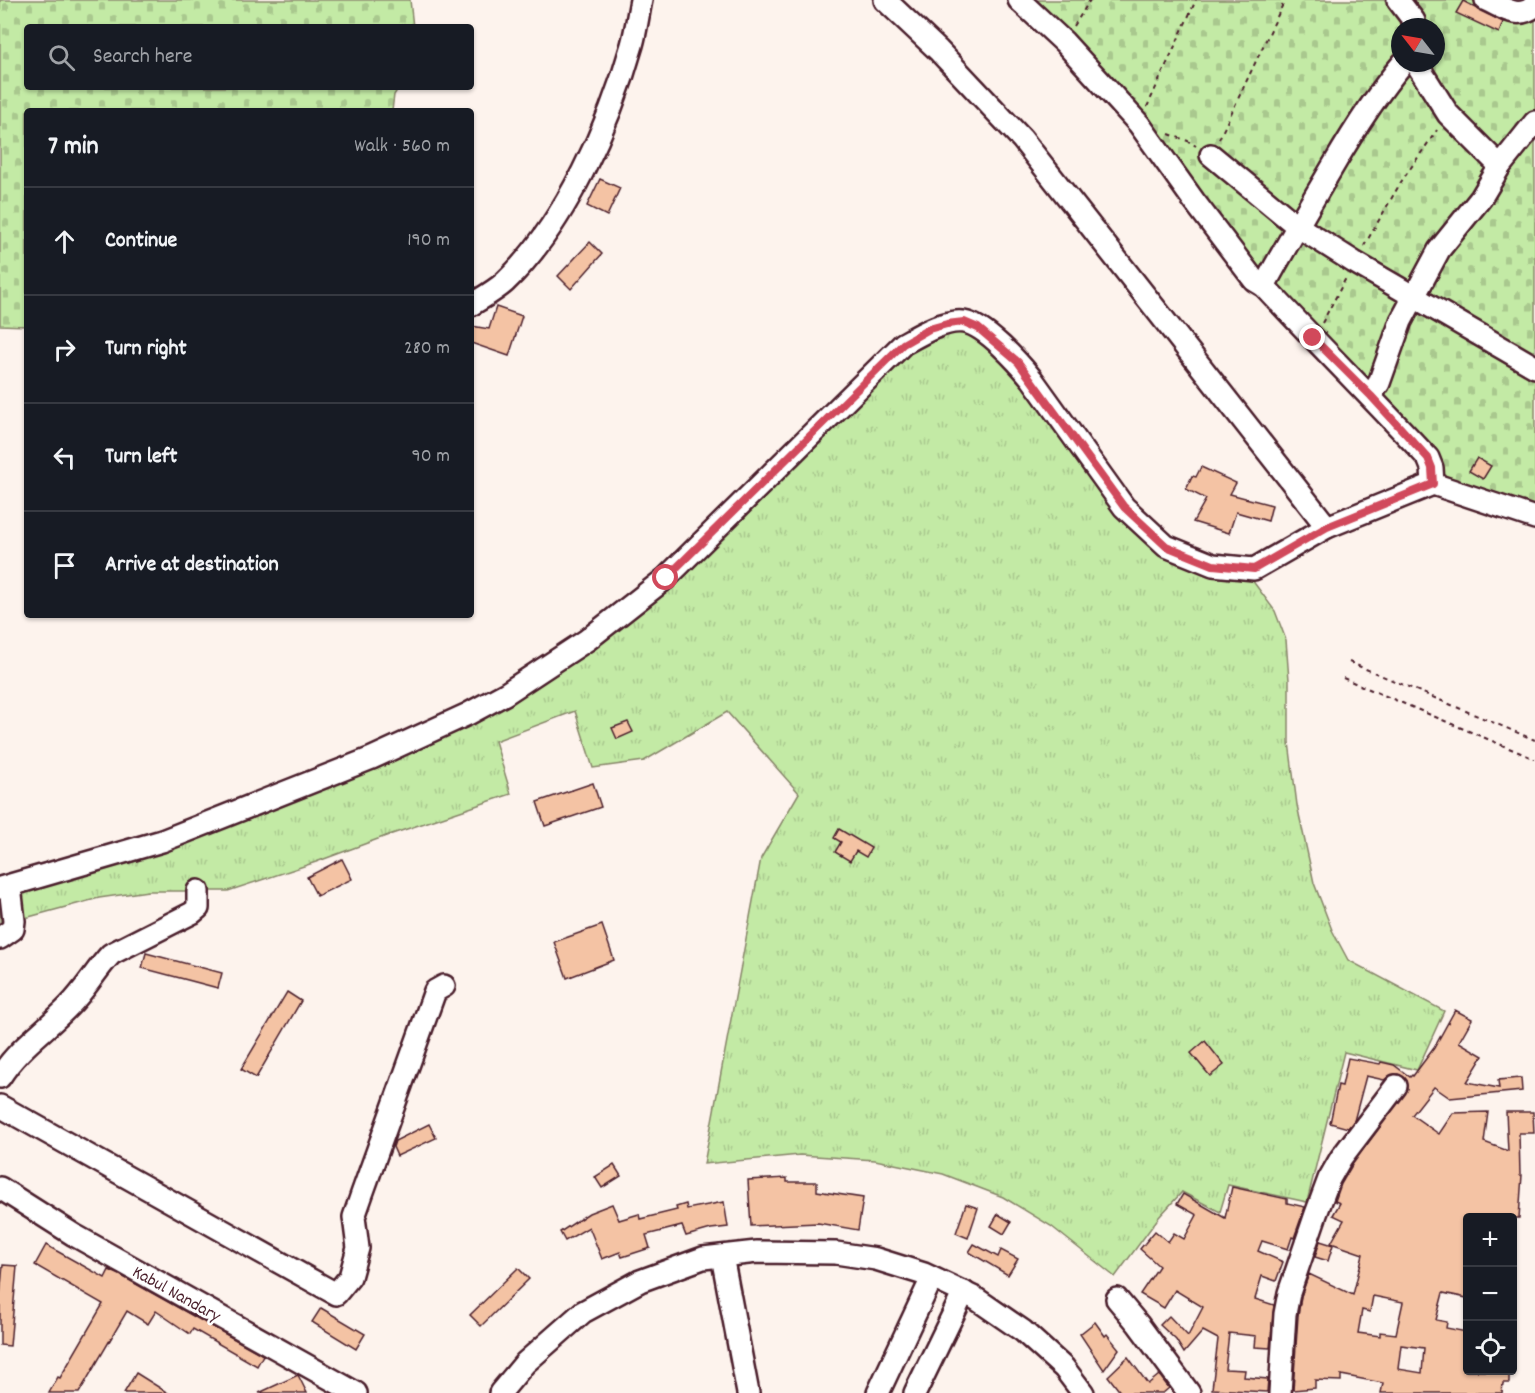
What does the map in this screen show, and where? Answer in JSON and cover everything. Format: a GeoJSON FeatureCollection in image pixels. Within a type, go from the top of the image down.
{"type":"FeatureCollection","features":[{"type":"Feature","properties":{"kind":"street"},"geometry":{"type":"LineString","coordinates":[[474,303],[504,283],[536,248],[573,189],[606,120],[632,44],[641,0]]}},
{"type":"Feature","properties":{"kind":"street"},"geometry":{"type":"LineString","coordinates":[[885,0],[938,50],[1022,139],[1327,527]]}},
{"type":"Feature","properties":{"kind":"street"},"geometry":{"type":"LineString","coordinates":[[1019,0],[1064,42],[1139,124],[1254,280],[1264,286],[1428,458],[1432,468],[1433,484]]}},
{"type":"Feature","properties":{"kind":"street"},"geometry":{"type":"LineString","coordinates":[[1398,0],[1412,18]]}},
{"type":"Feature","properties":{"kind":"street"},"geometry":{"type":"LineString","coordinates":[[1486,0],[1517,13],[1528,12],[1535,6]]}},
{"type":"Feature","properties":{"kind":"street"},"geometry":{"type":"LineString","coordinates":[[1264,286],[1363,116],[1395,72]]}},
{"type":"Feature","properties":{"kind":"street"},"geometry":{"type":"LineString","coordinates":[[1422,72],[1448,114],[1500,166]]}},
{"type":"Feature","properties":{"kind":"street"},"geometry":{"type":"LineString","coordinates":[[1371,396],[1379,383],[1401,321],[1439,250],[1481,198],[1500,166],[1535,122]]}},
{"type":"Feature","properties":{"kind":"street"},"geometry":{"type":"LineString","coordinates":[[1211,156],[1297,226],[1354,262],[1535,367]]}},
{"type":"Feature","properties":{"kind":"street"},"geometry":{"type":"LineString","coordinates":[[0,938],[13,929],[14,921],[5,887],[162,841],[372,758],[459,719],[505,694],[587,640],[666,578],[903,344],[929,329],[964,322],[978,328],[998,344],[1018,362],[1032,379],[1124,507],[1166,546],[1213,565],[1254,569],[1327,527],[1433,484],[1535,518]]}},
{"type":"Feature","properties":{"kind":"street"},"geometry":{"type":"LineString","coordinates":[[0,1077],[16,1053],[71,1005],[111,954],[192,913],[198,908],[198,891]]}},
{"type":"Feature","properties":{"kind":"street"},"geometry":{"type":"LineString","coordinates":[[0,1106],[336,1294],[350,1277],[358,1248],[354,1217],[362,1194],[435,991],[444,986]]}},
{"type":"Feature","properties":{"kind":"street"},"geometry":{"type":"LineString","coordinates":[[1280,1393],[1285,1314],[1289,1293],[1329,1179],[1341,1158],[1396,1086]]}},
{"type":"Feature","properties":{"kind":"street","name":"Kabul Nandary"},"geometry":{"type":"LineString","coordinates":[[0,1188],[74,1235],[356,1393]]}},
{"type":"Feature","properties":{"kind":"street"},"geometry":{"type":"LineString","coordinates":[[500,1393],[525,1363],[583,1312],[640,1281],[703,1258],[757,1252],[836,1253],[876,1259],[932,1278],[975,1298],[1023,1331],[1064,1368],[1083,1393]]}},
{"type":"Feature","properties":{"kind":"street"},"geometry":{"type":"LineString","coordinates":[[722,1256],[748,1393]]}},
{"type":"Feature","properties":{"kind":"street"},"geometry":{"type":"LineString","coordinates":[[878,1393],[932,1278]]}},
{"type":"Feature","properties":{"kind":"street"},"geometry":{"type":"LineString","coordinates":[[915,1393],[964,1292]]}},
{"type":"Feature","properties":{"kind":"street"},"geometry":{"type":"LineString","coordinates":[[1117,1299],[1188,1393]]}},
{"type":"Feature","properties":{"kind":"path"},"geometry":{"type":"LineString","coordinates":[[1064,42],[1090,0]]}},
{"type":"Feature","properties":{"kind":"path"},"geometry":{"type":"LineString","coordinates":[[1139,124],[1196,0]]}},
{"type":"Feature","properties":{"kind":"path"},"geometry":{"type":"LineString","coordinates":[[1168,134],[1188,141],[1211,156],[1285,0]]}},
{"type":"Feature","properties":{"kind":"path"},"geometry":{"type":"LineString","coordinates":[[1313,338],[1354,262],[1401,183],[1448,114]]}},
{"type":"Feature","properties":{"kind":"path"},"geometry":{"type":"LineString","coordinates":[[1349,662],[1535,740]]}},
{"type":"Feature","properties":{"kind":"path"},"geometry":{"type":"LineString","coordinates":[[1343,678],[1535,759]]}},
{"type":"Feature","properties":{"kind":"green space"},"geometry":{"type":"Polygon","coordinates":[[[0,0],[410,0],[413,24],[24,24],[24,90],[397,90],[392,108],[24,108],[24,326],[0,325],[0,0]]]}},
{"type":"Feature","properties":{"kind":"green space"},"geometry":{"type":"Polygon","coordinates":[[[1019,0],[1486,0],[1535,6],[1535,518],[1433,484],[1432,468],[1019,0]]]}},
{"type":"Feature","properties":{"kind":"green space"},"geometry":{"type":"Polygon","coordinates":[[[963,332],[973,336],[1011,369],[1117,513],[1210,574],[1252,580],[1275,611],[1286,640],[1289,680],[1289,742],[1297,805],[1314,883],[1332,930],[1348,960],[1444,1011],[1417,1070],[1344,1052],[1307,1202],[1228,1185],[1220,1212],[1182,1192],[1159,1217],[1115,1277],[1051,1226],[1003,1197],[943,1174],[875,1160],[800,1155],[704,1164],[761,858],[799,793],[727,712],[644,761],[593,768],[575,711],[495,741],[511,794],[228,891],[148,891],[99,898],[14,921],[0,931],[0,898],[375,766],[473,723],[672,586],[909,351],[932,338],[963,332]]]}},
{"type":"Feature","properties":{"kind":"building"},"geometry":{"type":"Polygon","coordinates":[[[1463,1],[1503,22],[1499,33],[1456,13],[1463,1]]]}},
{"type":"Feature","properties":{"kind":"building"},"geometry":{"type":"Polygon","coordinates":[[[600,179],[620,188],[607,216],[587,206],[600,179]]]}},
{"type":"Feature","properties":{"kind":"building"},"geometry":{"type":"Polygon","coordinates":[[[590,242],[602,254],[571,289],[558,276],[590,242]]]}},
{"type":"Feature","properties":{"kind":"building"},"geometry":{"type":"Polygon","coordinates":[[[496,307],[522,316],[509,356],[474,344],[474,326],[489,329],[496,307]]]}},
{"type":"Feature","properties":{"kind":"building"},"geometry":{"type":"Polygon","coordinates":[[[1477,458],[1491,466],[1483,479],[1469,471],[1477,458]]]}},
{"type":"Feature","properties":{"kind":"building"},"geometry":{"type":"Polygon","coordinates":[[[1201,467],[1236,483],[1230,494],[1272,505],[1268,521],[1236,512],[1229,533],[1193,522],[1206,499],[1186,489],[1192,476],[1196,477],[1201,467]]]}},
{"type":"Feature","properties":{"kind":"building"},"geometry":{"type":"Polygon","coordinates":[[[628,722],[633,732],[617,739],[612,728],[628,722]]]}},
{"type":"Feature","properties":{"kind":"building"},"geometry":{"type":"Polygon","coordinates":[[[593,783],[601,807],[545,826],[537,802],[593,783]]]}},
{"type":"Feature","properties":{"kind":"building"},"geometry":{"type":"Polygon","coordinates":[[[839,829],[871,848],[866,857],[856,851],[850,861],[835,852],[841,842],[834,838],[839,829]]]}},
{"type":"Feature","properties":{"kind":"building"},"geometry":{"type":"Polygon","coordinates":[[[342,859],[352,879],[317,896],[307,877],[342,859]]]}},
{"type":"Feature","properties":{"kind":"building"},"geometry":{"type":"Polygon","coordinates":[[[602,925],[614,960],[567,978],[554,942],[602,925]]]}},
{"type":"Feature","properties":{"kind":"building"},"geometry":{"type":"Polygon","coordinates":[[[146,953],[222,973],[218,988],[142,968],[146,953]]]}},
{"type":"Feature","properties":{"kind":"building"},"geometry":{"type":"Polygon","coordinates":[[[287,992],[301,1001],[256,1078],[241,1069],[287,992]]]}},
{"type":"Feature","properties":{"kind":"building"},"geometry":{"type":"Polygon","coordinates":[[[1455,1010],[1472,1019],[1459,1042],[1483,1056],[1467,1082],[1499,1088],[1498,1080],[1521,1078],[1522,1091],[1450,1098],[1434,1087],[1412,1115],[1439,1134],[1453,1113],[1488,1112],[1484,1142],[1508,1151],[1506,1112],[1533,1112],[1534,1133],[1519,1133],[1520,1175],[1522,1175],[1519,1218],[1517,1218],[1517,1213],[1463,1213],[1463,1297],[1443,1293],[1436,1320],[1447,1322],[1446,1328],[1463,1331],[1463,1375],[1509,1375],[1509,1383],[1503,1383],[1502,1393],[1381,1393],[1383,1383],[1341,1375],[1341,1381],[1315,1380],[1315,1388],[1293,1390],[1298,1316],[1301,1296],[1309,1274],[1353,1295],[1363,1254],[1331,1243],[1344,1220],[1333,1215],[1340,1203],[1335,1201],[1341,1184],[1352,1165],[1408,1088],[1407,1081],[1398,1074],[1391,1075],[1384,1080],[1366,1076],[1354,1121],[1348,1128],[1330,1123],[1338,1085],[1342,1086],[1348,1058],[1394,1065],[1410,1077],[1434,1048],[1455,1010]],[[1373,1296],[1370,1312],[1362,1310],[1358,1333],[1380,1336],[1380,1332],[1396,1334],[1403,1302],[1373,1296]],[[1401,1345],[1398,1369],[1422,1373],[1424,1348],[1401,1345]]]}},
{"type":"Feature","properties":{"kind":"building"},"geometry":{"type":"Polygon","coordinates":[[[1205,1041],[1224,1065],[1210,1076],[1191,1053],[1205,1041]]]}},
{"type":"Feature","properties":{"kind":"building"},"geometry":{"type":"Polygon","coordinates":[[[429,1124],[436,1138],[397,1156],[393,1147],[395,1141],[429,1124]]]}},
{"type":"Feature","properties":{"kind":"building"},"geometry":{"type":"Polygon","coordinates":[[[614,1165],[621,1176],[602,1188],[595,1177],[614,1165]]]}},
{"type":"Feature","properties":{"kind":"building"},"geometry":{"type":"Polygon","coordinates":[[[787,1178],[787,1182],[817,1182],[817,1191],[863,1198],[858,1230],[818,1223],[751,1226],[748,1180],[787,1178]]]}},
{"type":"Feature","properties":{"kind":"building"},"geometry":{"type":"Polygon","coordinates":[[[1232,1187],[1287,1199],[1287,1203],[1305,1207],[1288,1249],[1262,1241],[1258,1251],[1283,1262],[1276,1281],[1262,1276],[1255,1299],[1274,1305],[1270,1348],[1255,1347],[1256,1336],[1229,1333],[1225,1369],[1245,1370],[1244,1377],[1268,1379],[1267,1392],[1212,1389],[1218,1339],[1203,1331],[1184,1353],[1176,1340],[1160,1325],[1169,1316],[1188,1336],[1203,1307],[1175,1290],[1164,1308],[1140,1294],[1159,1266],[1140,1249],[1155,1231],[1168,1242],[1174,1233],[1184,1239],[1197,1215],[1177,1204],[1183,1194],[1225,1218],[1232,1187]]]}},
{"type":"Feature","properties":{"kind":"building"},"geometry":{"type":"Polygon","coordinates":[[[724,1202],[728,1227],[686,1236],[682,1226],[646,1235],[650,1248],[622,1257],[620,1252],[602,1259],[589,1227],[565,1241],[560,1232],[589,1213],[612,1204],[619,1220],[639,1214],[640,1219],[677,1210],[676,1207],[686,1204],[687,1209],[724,1202]]]}},
{"type":"Feature","properties":{"kind":"building"},"geometry":{"type":"Polygon","coordinates":[[[966,1204],[978,1208],[968,1238],[956,1233],[966,1204]]]}},
{"type":"Feature","properties":{"kind":"building"},"geometry":{"type":"Polygon","coordinates":[[[998,1214],[1011,1222],[1004,1234],[991,1226],[998,1214]]]}},
{"type":"Feature","properties":{"kind":"building"},"geometry":{"type":"Polygon","coordinates":[[[1320,1241],[1333,1245],[1328,1261],[1315,1257],[1320,1241]]]}},
{"type":"Feature","properties":{"kind":"building"},"geometry":{"type":"Polygon","coordinates":[[[974,1244],[998,1257],[1001,1250],[1018,1259],[1008,1275],[969,1252],[974,1244]]]}},
{"type":"Feature","properties":{"kind":"building"},"geometry":{"type":"Polygon","coordinates":[[[46,1245],[105,1278],[109,1270],[120,1275],[263,1355],[257,1366],[193,1329],[190,1334],[156,1311],[148,1324],[127,1311],[79,1393],[49,1393],[103,1304],[35,1265],[46,1245]]]}},
{"type":"Feature","properties":{"kind":"building"},"geometry":{"type":"Polygon","coordinates":[[[3,1265],[17,1266],[10,1346],[0,1345],[0,1296],[3,1265]]]}},
{"type":"Feature","properties":{"kind":"building"},"geometry":{"type":"Polygon","coordinates":[[[518,1268],[529,1279],[481,1326],[470,1315],[518,1268]]]}},
{"type":"Feature","properties":{"kind":"building"},"geometry":{"type":"Polygon","coordinates":[[[321,1308],[365,1334],[356,1349],[312,1322],[321,1308]]]}},
{"type":"Feature","properties":{"kind":"building"},"geometry":{"type":"Polygon","coordinates":[[[1095,1322],[1105,1336],[1107,1334],[1119,1349],[1104,1370],[1080,1334],[1095,1322]]]}},
{"type":"Feature","properties":{"kind":"building"},"geometry":{"type":"Polygon","coordinates":[[[1128,1357],[1148,1384],[1159,1375],[1169,1388],[1163,1393],[1121,1393],[1108,1376],[1128,1357]]]}},
{"type":"Feature","properties":{"kind":"building"},"geometry":{"type":"Polygon","coordinates":[[[136,1373],[168,1393],[124,1393],[136,1373]]]}},
{"type":"Feature","properties":{"kind":"building"},"geometry":{"type":"Polygon","coordinates":[[[298,1375],[307,1393],[259,1393],[298,1375]]]}},
{"type":"Feature","properties":{"kind":"route"},"geometry":{"type":"LineString","coordinates":[[666,578],[903,344],[929,329],[964,322],[978,328],[1018,362],[1124,507],[1166,546],[1213,565],[1254,569],[1327,527],[1433,484],[1432,468],[1428,458],[1313,338]]}}]}
